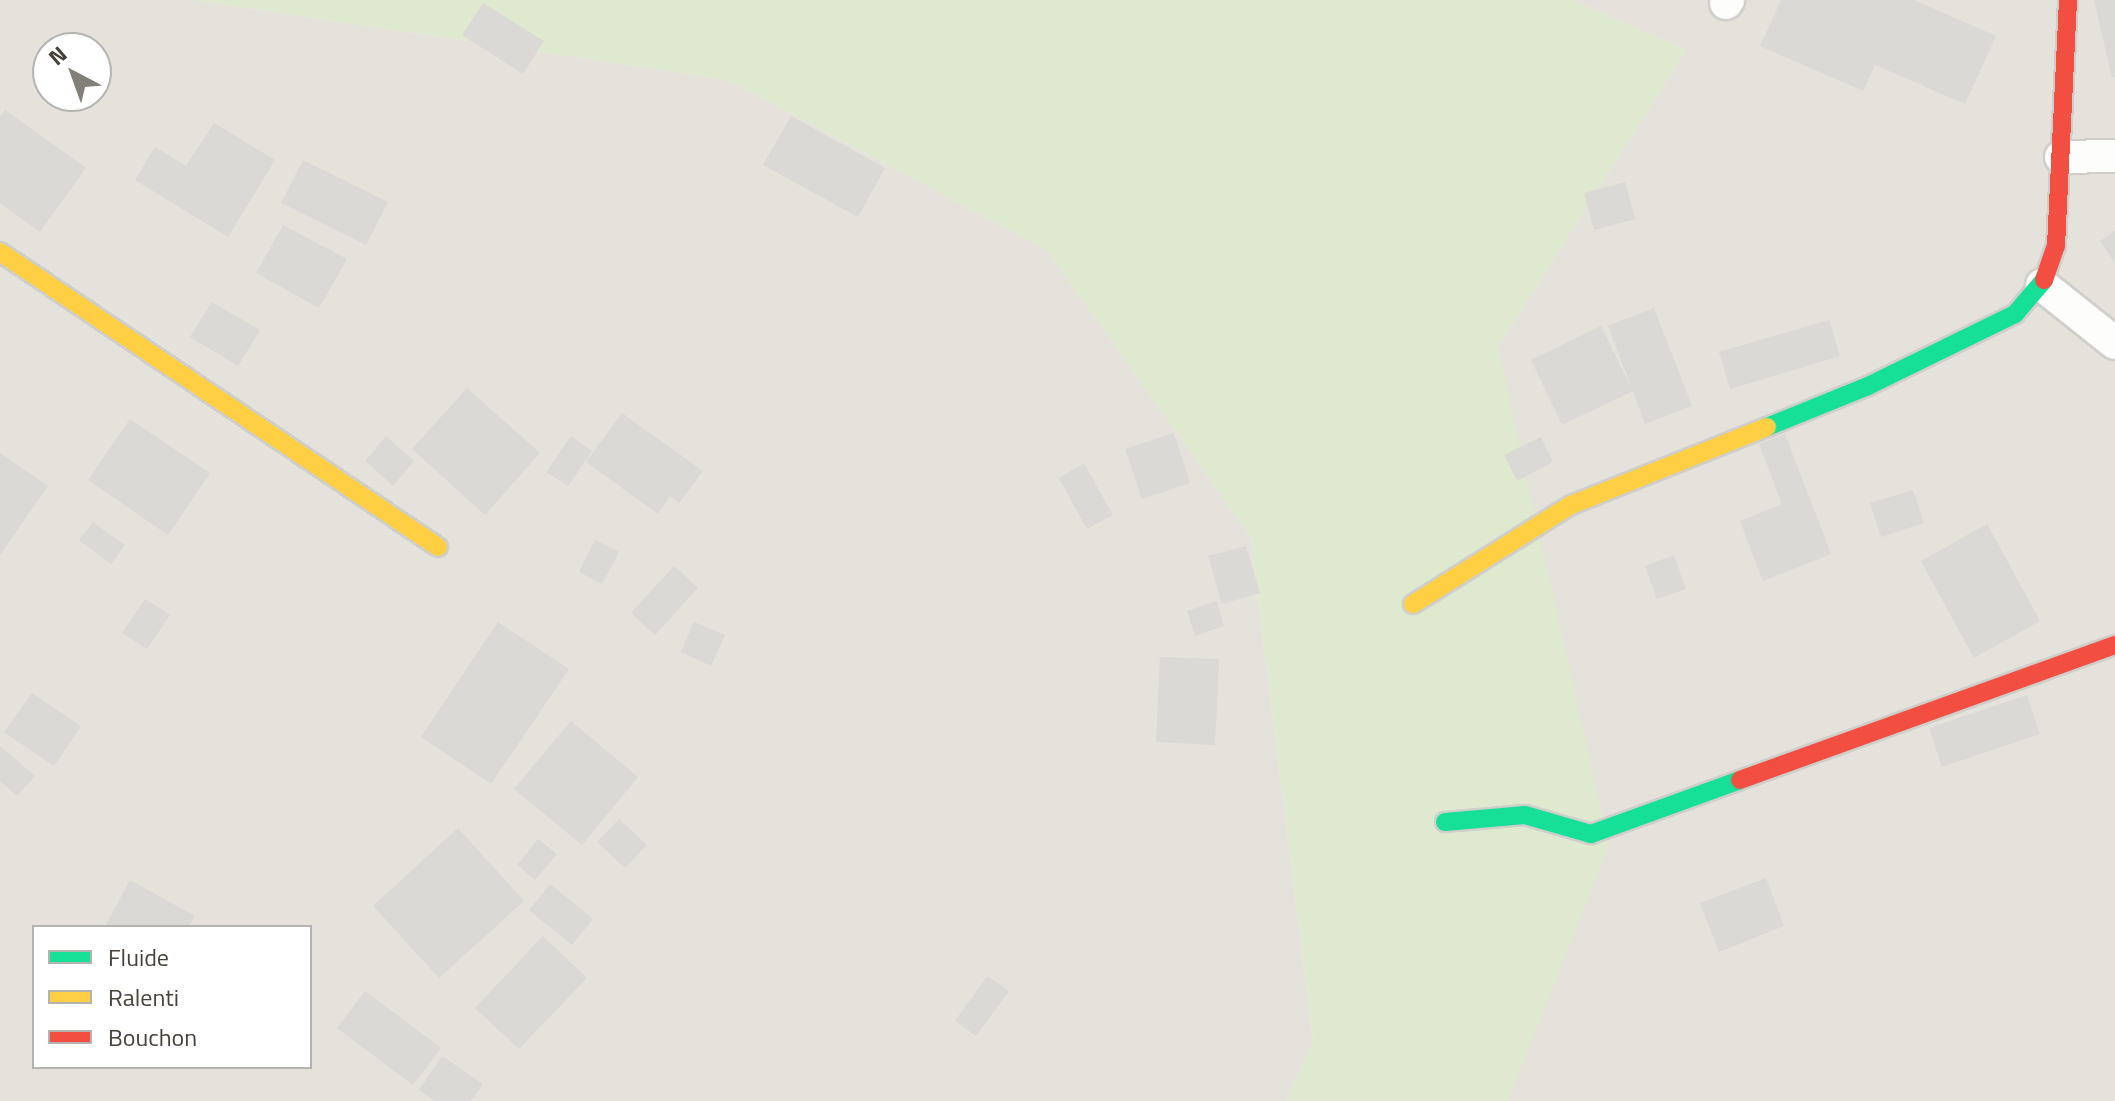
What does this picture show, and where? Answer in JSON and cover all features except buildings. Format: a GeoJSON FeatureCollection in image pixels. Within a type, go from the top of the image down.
{"type":"FeatureCollection","features":[{"type":"Feature","properties":{"kind":"street"},"geometry":{"type":"LineString","coordinates":[[1413,604],[1571,505],[1868,386],[2015,314],[2042,285],[2056,246],[2068,0]]}},
{"type":"Feature","properties":{"kind":"street"},"geometry":{"type":"LineString","coordinates":[[2061,157],[2115,156]]}},
{"type":"Feature","properties":{"kind":"street"},"geometry":{"type":"LineString","coordinates":[[0,252],[438,547]]}},
{"type":"Feature","properties":{"kind":"street"},"geometry":{"type":"LineString","coordinates":[[2042,285],[2115,343]]}},
{"type":"Feature","properties":{"kind":"street"},"geometry":{"type":"LineString","coordinates":[[1445,822],[1525,815],[1591,834],[2115,645]]}},
{"type":"Feature","properties":{"kind":"shaded area"},"geometry":{"type":"Polygon","coordinates":[[[0,0],[194,0],[729,80],[1047,250],[1250,536],[1313,1041],[1286,1101],[0,1101],[0,0]]]}},
{"type":"Feature","properties":{"kind":"shaded area"},"geometry":{"type":"Polygon","coordinates":[[[1572,0],[2115,0],[2115,1101],[1508,1101],[1498,347],[1686,50],[1572,0]]]}},
{"type":"Feature","properties":{"kind":"green space"},"geometry":{"type":"Polygon","coordinates":[[[194,0],[1572,0],[1686,50],[1498,347],[1609,846],[1508,1101],[1286,1101],[1313,1041],[1250,536],[1047,250],[729,80],[194,0]]]}},
{"type":"Feature","properties":{"kind":"traffic: fast"},"geometry":{"type":"LineString","coordinates":[[1767,427],[1868,386],[2015,314],[2044,280]]}},
{"type":"Feature","properties":{"kind":"traffic: fast"},"geometry":{"type":"LineString","coordinates":[[1445,822],[1525,815],[1591,834],[1740,780]]}},
{"type":"Feature","properties":{"kind":"traffic: slow"},"geometry":{"type":"LineString","coordinates":[[0,252],[438,547]]}},
{"type":"Feature","properties":{"kind":"traffic: slow"},"geometry":{"type":"LineString","coordinates":[[1413,604],[1571,505],[1767,427]]}},
{"type":"Feature","properties":{"kind":"traffic: jam"},"geometry":{"type":"LineString","coordinates":[[2044,280],[2056,246],[2068,0]]}},
{"type":"Feature","properties":{"kind":"traffic: jam"},"geometry":{"type":"LineString","coordinates":[[1740,780],[2115,645]]}}]}
